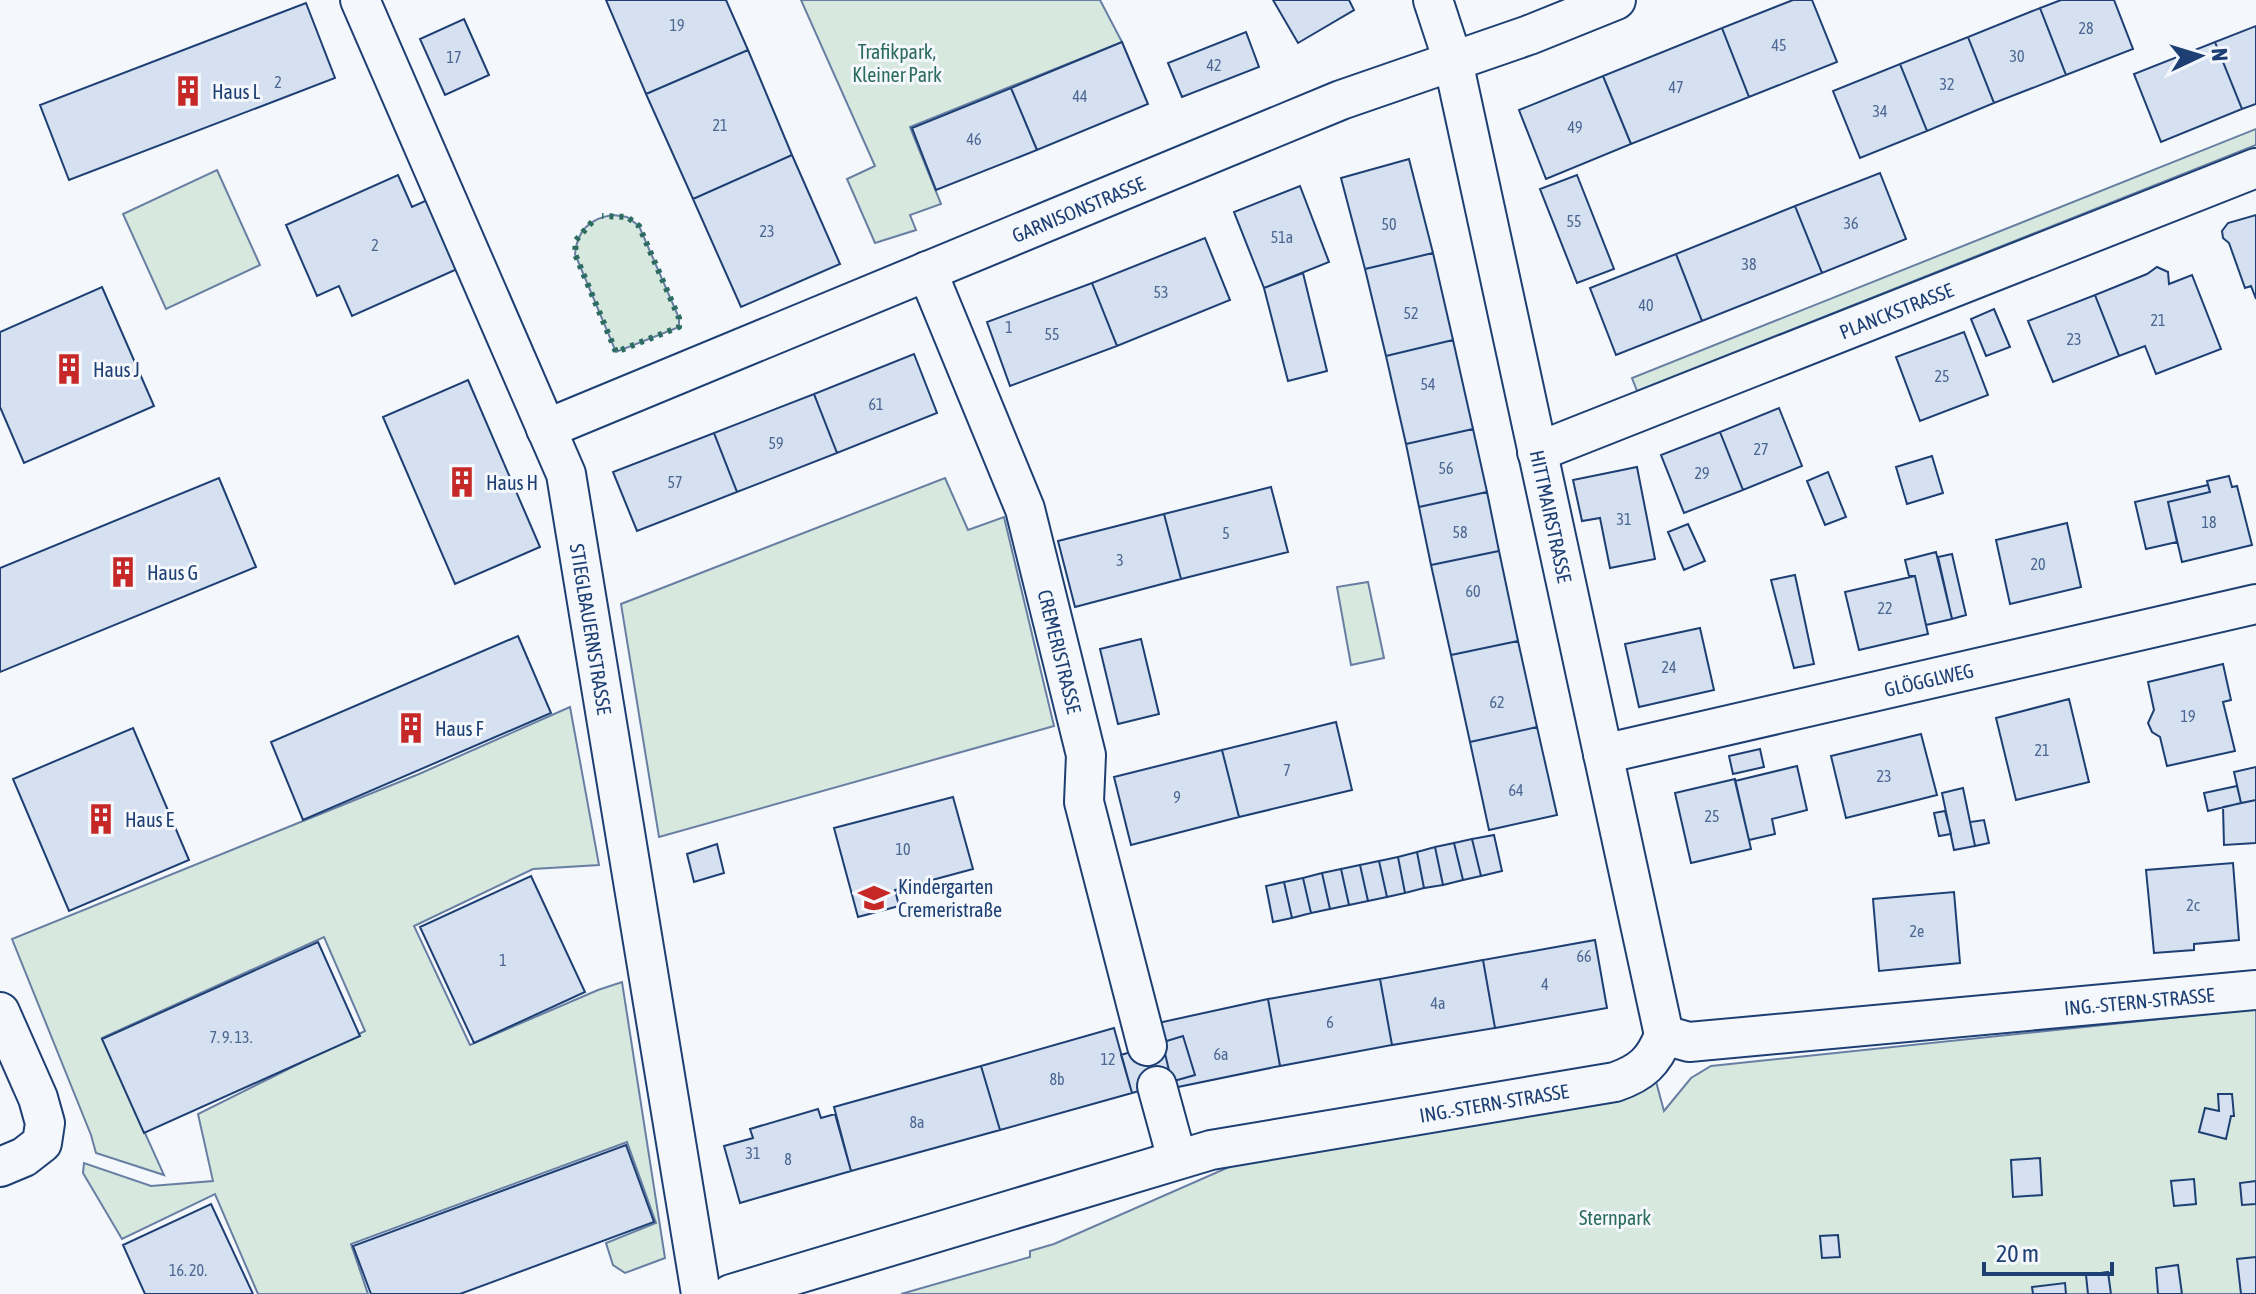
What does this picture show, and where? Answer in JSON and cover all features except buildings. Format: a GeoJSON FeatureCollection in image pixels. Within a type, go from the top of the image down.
{"type":"FeatureCollection","features":[{"type":"Feature","properties":{"kind":"street","name":"STIEGLBAUERNSTRASSE"},"geometry":{"type":"LineString","coordinates":[[360,0],[566,474],[701,1294]]}},
{"type":"Feature","properties":{"kind":"street","name":"HITTMAIRSTRASSE"},"geometry":{"type":"LineString","coordinates":[[1433,0],[1453,61],[1664,1035]]}},
{"type":"Feature","properties":{"kind":"street","name":"GARNISONSTRASSE"},"geometry":{"type":"LineString","coordinates":[[546,429],[1341,100],[1529,35],[1616,0]]}},
{"type":"Feature","properties":{"kind":"street","name":"PLANCKSTRASSE"},"geometry":{"type":"LineString","coordinates":[[1537,452],[2256,168]]}},
{"type":"Feature","properties":{"kind":"street","name":"CREMERISTRASSE"},"geometry":{"type":"LineString","coordinates":[[927,271],[1025,509],[1086,755],[1084,802],[1147,1046]]}},
{"type":"Feature","properties":{"kind":"street","name":"GLÖGGLWEG"},"geometry":{"type":"LineString","coordinates":[[1603,754],[2256,604]]}},
{"type":"Feature","properties":{"kind":"street","name":"ING.-STERN-STRASSE"},"geometry":{"type":"LineString","coordinates":[[731,1294],[1211,1150],[1615,1082],[1638,1073],[1651,1063],[1664,1035],[1689,1042],[2256,990]]}},
{"type":"Feature","properties":{"kind":"street"},"geometry":{"type":"LineString","coordinates":[[0,1012],[38,1098],[45,1123],[42,1143],[24,1157],[0,1167]]}},
{"type":"Feature","properties":{"kind":"street"},"geometry":{"type":"LineString","coordinates":[[1157,1086],[1177,1159]]}},
{"type":"Feature","properties":{"kind":"green space","name":"Trafikpark, Kleiner Park"},"geometry":{"type":"Polygon","coordinates":[[[801,0],[1100,0],[1122,42],[910,127],[941,204],[910,215],[916,230],[875,243],[847,179],[875,166],[801,0]]]}},
{"type":"Feature","properties":{"kind":"green space"},"geometry":{"type":"Polygon","coordinates":[[[2256,129],[2256,145],[1637,391],[1632,378],[2256,129]]]}},
{"type":"Feature","properties":{"kind":"green space"},"geometry":{"type":"Polygon","coordinates":[[[217,170],[260,265],[166,309],[123,214],[217,170]]]}},
{"type":"Feature","properties":{"kind":"green space"},"geometry":{"type":"Polygon","coordinates":[[[613,215],[627,217],[639,226],[679,318],[679,327],[616,352],[575,254],[586,227],[598,219],[613,215]]]}},
{"type":"Feature","properties":{"kind":"green space"},"geometry":{"type":"Polygon","coordinates":[[[945,478],[968,530],[1004,517],[1054,726],[659,837],[621,604],[945,478]]]}},
{"type":"Feature","properties":{"kind":"green space"},"geometry":{"type":"Polygon","coordinates":[[[1368,582],[1384,658],[1351,665],[1337,587],[1368,582]]]}},
{"type":"Feature","properties":{"kind":"green space"},"geometry":{"type":"Polygon","coordinates":[[[570,707],[599,865],[533,869],[414,926],[470,1045],[622,982],[665,1258],[625,1273],[613,1265],[606,1243],[656,1223],[627,1142],[351,1244],[368,1294],[258,1294],[215,1194],[122,1239],[83,1173],[84,1163],[151,1186],[213,1181],[198,1114],[365,1031],[324,937],[102,1038],[164,1175],[96,1153],[12,939],[419,774],[570,707]]]}},
{"type":"Feature","properties":{"kind":"green space","name":"Sternpark"},"geometry":{"type":"Polygon","coordinates":[[[2256,1009],[2256,1294],[901,1294],[1030,1257],[1030,1251],[1054,1244],[1304,1134],[1651,1063],[1664,1111],[1691,1078],[1711,1066],[2256,1009]]]}},
{"type":"Feature","properties":{"kind":"hedge"},"geometry":{"type":"LineString","coordinates":[[592,222],[576,240],[575,254],[616,352],[679,327],[679,318],[639,226],[627,217],[602,216]]}},
{"type":"Feature","properties":{"kind":"place","name":"Haus L"},"geometry":{"type":"Point","coordinates":[188,91]}},
{"type":"Feature","properties":{"kind":"place","name":"Haus J"},"geometry":{"type":"Point","coordinates":[69,369]}},
{"type":"Feature","properties":{"kind":"place","name":"Haus H"},"geometry":{"type":"Point","coordinates":[462,482]}},
{"type":"Feature","properties":{"kind":"place","name":"Haus G"},"geometry":{"type":"Point","coordinates":[123,572]}},
{"type":"Feature","properties":{"kind":"place","name":"Haus F"},"geometry":{"type":"Point","coordinates":[411,728]}},
{"type":"Feature","properties":{"kind":"place","name":"Haus E"},"geometry":{"type":"Point","coordinates":[101,819]}},
{"type":"Feature","properties":{"kind":"place","name":"Kindergarten Cremeristraße"},"geometry":{"type":"Point","coordinates":[874,898]}}]}
